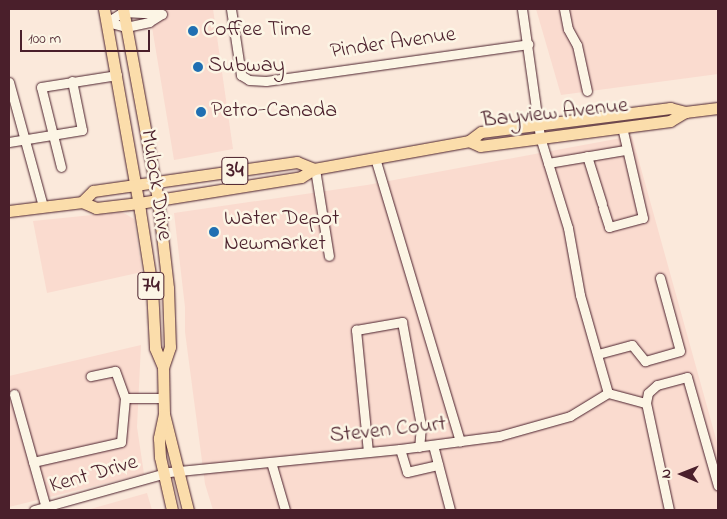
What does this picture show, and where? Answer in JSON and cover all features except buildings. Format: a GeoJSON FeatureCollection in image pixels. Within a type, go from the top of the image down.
{"type":"FeatureCollection","features":[{"type":"Feature","properties":{"kind":"main road","name":"Mulock Drive"},"geometry":{"type":"LineString","coordinates":[[104,9],[136,185],[152,288],[155,348],[163,367]]}},
{"type":"Feature","properties":{"kind":"main road","name":"Mulock Drive"},"geometry":{"type":"LineString","coordinates":[[123,10],[158,200],[168,288],[170,347],[163,367],[164,414],[188,510]]}},
{"type":"Feature","properties":{"kind":"main road","name":"Bayview Avenue"},"geometry":{"type":"LineString","coordinates":[[685,112],[670,122],[480,146],[469,141],[481,132],[670,108],[685,112],[718,108]]}},
{"type":"Feature","properties":{"kind":"main road","name":"34"},"geometry":{"type":"LineString","coordinates":[[9,211],[82,202],[96,208],[139,204],[301,177],[315,169],[469,141]]}},
{"type":"Feature","properties":{"kind":"main road","name":"34"},"geometry":{"type":"LineString","coordinates":[[82,202],[93,191],[297,162],[315,169]]}},
{"type":"Feature","properties":{"kind":"main road","name":"Mulock Drive"},"geometry":{"type":"LineString","coordinates":[[164,414],[159,438],[163,474],[172,510]]}},
{"type":"Feature","properties":{"kind":"street","name":"Pinder Avenue"},"geometry":{"type":"LineString","coordinates":[[231,9],[241,75],[249,80],[266,81],[528,44]]}},
{"type":"Feature","properties":{"kind":"street"},"geometry":{"type":"LineString","coordinates":[[522,9],[540,137],[568,228],[580,295],[608,393],[646,403]]}},
{"type":"Feature","properties":{"kind":"street"},"geometry":{"type":"LineString","coordinates":[[564,9],[568,29],[577,46],[587,91]]}},
{"type":"Feature","properties":{"kind":"street"},"geometry":{"type":"LineString","coordinates":[[123,10],[162,14],[150,22],[126,27],[107,22],[123,10]]}},
{"type":"Feature","properties":{"kind":"street"},"geometry":{"type":"LineString","coordinates":[[61,167],[41,87],[116,75]]}},
{"type":"Feature","properties":{"kind":"street"},"geometry":{"type":"LineString","coordinates":[[9,142],[82,130],[72,81]]}},
{"type":"Feature","properties":{"kind":"street"},"geometry":{"type":"LineString","coordinates":[[9,82],[43,206]]}},
{"type":"Feature","properties":{"kind":"street"},"geometry":{"type":"LineString","coordinates":[[587,156],[608,227],[643,218],[622,127]]}},
{"type":"Feature","properties":{"kind":"street"},"geometry":{"type":"LineString","coordinates":[[548,163],[626,150]]}},
{"type":"Feature","properties":{"kind":"street"},"geometry":{"type":"LineString","coordinates":[[375,158],[460,442]]}},
{"type":"Feature","properties":{"kind":"street"},"geometry":{"type":"LineString","coordinates":[[315,169],[329,256]]}},
{"type":"Feature","properties":{"kind":"street"},"geometry":{"type":"LineString","coordinates":[[598,354],[632,345],[645,361],[680,351],[660,278]]}},
{"type":"Feature","properties":{"kind":"street"},"geometry":{"type":"LineString","coordinates":[[368,452],[356,330],[402,322],[421,426],[419,447]]}},
{"type":"Feature","properties":{"kind":"street"},"geometry":{"type":"LineString","coordinates":[[33,462],[121,442],[125,398],[115,371],[91,376]]}},
{"type":"Feature","properties":{"kind":"street"},"geometry":{"type":"LineString","coordinates":[[670,510],[646,403],[651,388],[687,377],[718,486]]}},
{"type":"Feature","properties":{"kind":"street","name":"Steven Court"},"geometry":{"type":"LineString","coordinates":[[163,474],[460,442],[553,422],[570,416],[608,393]]}},
{"type":"Feature","properties":{"kind":"street"},"geometry":{"type":"LineString","coordinates":[[14,394],[46,508]]}},
{"type":"Feature","properties":{"kind":"street"},"geometry":{"type":"LineString","coordinates":[[125,398],[163,398]]}},
{"type":"Feature","properties":{"kind":"street"},"geometry":{"type":"LineString","coordinates":[[433,445],[450,510]]}},
{"type":"Feature","properties":{"kind":"street"},"geometry":{"type":"LineString","coordinates":[[400,449],[407,472],[438,465]]}},
{"type":"Feature","properties":{"kind":"street"},"geometry":{"type":"LineString","coordinates":[[271,462],[285,510]]}},
{"type":"Feature","properties":{"kind":"street","name":"Kent Drive"},"geometry":{"type":"LineString","coordinates":[[34,510],[163,474]]}},
{"type":"Feature","properties":{"kind":"shaded area"},"geometry":{"type":"Polygon","coordinates":[[[149,9],[213,9],[233,149],[174,160],[149,9]]]}},
{"type":"Feature","properties":{"kind":"shaded area"},"geometry":{"type":"Polygon","coordinates":[[[536,9],[718,9],[718,74],[561,95],[536,9]]]}},
{"type":"Feature","properties":{"kind":"shaded area"},"geometry":{"type":"Polygon","coordinates":[[[632,136],[718,446],[718,510],[213,510],[205,484],[185,332],[185,307],[174,213],[367,185],[632,136]]]}},
{"type":"Feature","properties":{"kind":"shaded area"},"geometry":{"type":"Polygon","coordinates":[[[122,212],[134,219],[142,272],[47,293],[33,221],[122,212]]]}},
{"type":"Feature","properties":{"kind":"shaded area"},"geometry":{"type":"Polygon","coordinates":[[[141,345],[137,427],[144,474],[9,507],[9,376],[141,345]]]}},
{"type":"Feature","properties":{"kind":"shaded area"},"geometry":{"type":"Polygon","coordinates":[[[147,493],[152,510],[87,510],[147,493]]]}},
{"type":"Feature","properties":{"kind":"place","name":"Coffee Time"},"geometry":{"type":"Point","coordinates":[193,31]}},
{"type":"Feature","properties":{"kind":"place","name":"Subway"},"geometry":{"type":"Point","coordinates":[198,67]}},
{"type":"Feature","properties":{"kind":"place","name":"Petro-Canada"},"geometry":{"type":"Point","coordinates":[201,112]}},
{"type":"Feature","properties":{"kind":"place","name":"Water Depot Newmarket"},"geometry":{"type":"Point","coordinates":[214,232]}}]}
